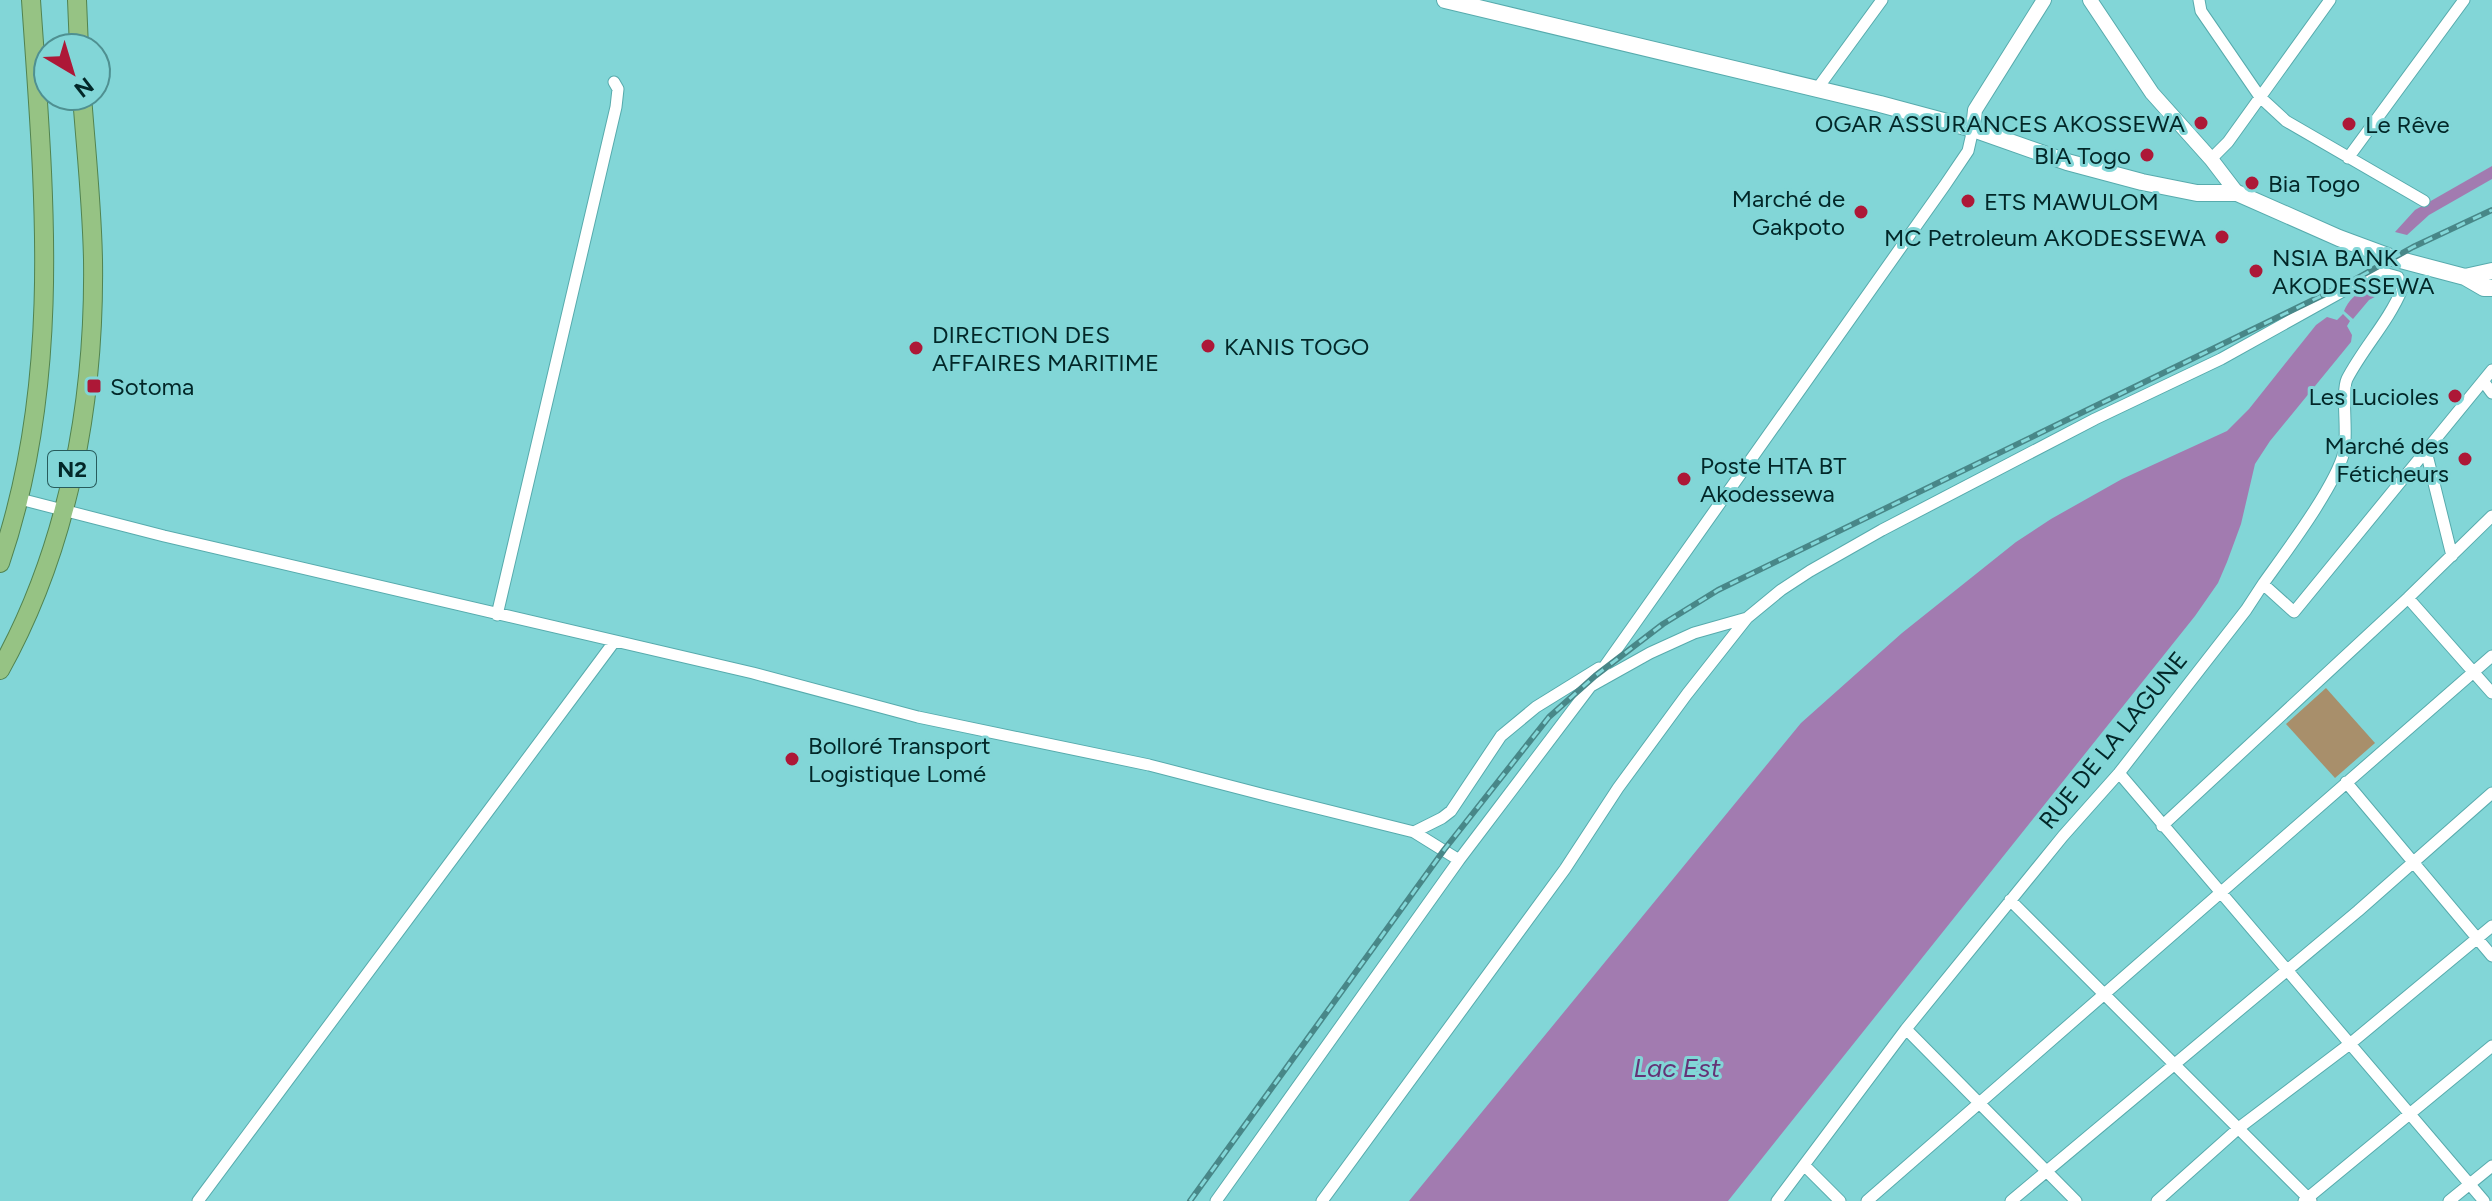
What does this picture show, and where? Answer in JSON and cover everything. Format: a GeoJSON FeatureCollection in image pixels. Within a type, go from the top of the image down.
{"type":"FeatureCollection","features":[{"type":"Feature","properties":{"kind":"highway","name":"N2"},"geometry":{"type":"LineString","coordinates":[[0,563],[20,499],[43,362],[45,252],[31,0]]}},
{"type":"Feature","properties":{"kind":"highway"},"geometry":{"type":"LineString","coordinates":[[77,0],[78,32]]}},
{"type":"Feature","properties":{"kind":"highway","name":"N2"},"geometry":{"type":"LineString","coordinates":[[0,670],[33,602],[62,509],[85,416],[92,331],[93,257],[83,112]]}},
{"type":"Feature","properties":{"kind":"main road"},"geometry":{"type":"LineString","coordinates":[[1445,0],[1973,129],[2052,158],[2142,182],[2197,193],[2237,193],[2394,262],[2465,277],[2484,288],[2492,288]]}},
{"type":"Feature","properties":{"kind":"main road"},"geometry":{"type":"LineString","coordinates":[[2465,277],[2492,271]]}},
{"type":"Feature","properties":{"kind":"street"},"geometry":{"type":"LineString","coordinates":[[1817,89],[1882,0]]}},
{"type":"Feature","properties":{"kind":"street"},"geometry":{"type":"LineString","coordinates":[[1216,1201],[1459,860],[1590,687],[1963,161],[1971,145],[1975,110],[2044,0]]}},
{"type":"Feature","properties":{"kind":"street"},"geometry":{"type":"LineString","coordinates":[[2090,0],[2152,93],[2237,193]]}},
{"type":"Feature","properties":{"kind":"street"},"geometry":{"type":"LineString","coordinates":[[2199,0],[2201,11],[2260,97],[2298,130],[2424,201]]}},
{"type":"Feature","properties":{"kind":"street"},"geometry":{"type":"LineString","coordinates":[[2211,159],[2228,142],[2330,0]]}},
{"type":"Feature","properties":{"kind":"street"},"geometry":{"type":"LineString","coordinates":[[2348,158],[2464,0]]}},
{"type":"Feature","properties":{"kind":"street"},"geometry":{"type":"LineString","coordinates":[[497,615],[616,107],[618,89],[614,82]]}},
{"type":"Feature","properties":{"kind":"street"},"geometry":{"type":"LineString","coordinates":[[1322,1201],[1565,869],[1618,788],[1747,618],[1810,571],[1882,530],[2095,419],[2221,359],[2394,262]]}},
{"type":"Feature","properties":{"kind":"street","name":"RUE DE LA LAGUNE"},"geometry":{"type":"LineString","coordinates":[[1777,1201],[1906,1029],[2010,900],[2119,773],[2246,610],[2312,512],[2343,455],[2347,430],[2345,381],[2402,289],[2394,262]]}},
{"type":"Feature","properties":{"kind":"street"},"geometry":{"type":"LineString","coordinates":[[2263,584],[2294,612],[2492,370]]}},
{"type":"Feature","properties":{"kind":"street"},"geometry":{"type":"LineString","coordinates":[[2483,381],[2492,393]]}},
{"type":"Feature","properties":{"kind":"street"},"geometry":{"type":"LineString","coordinates":[[2426,451],[2452,556]]}},
{"type":"Feature","properties":{"kind":"street"},"geometry":{"type":"LineString","coordinates":[[20,499],[164,536],[753,673],[918,717],[1149,765],[1414,832],[1459,860]]}},
{"type":"Feature","properties":{"kind":"street"},"geometry":{"type":"LineString","coordinates":[[2162,826],[2492,516]]}},
{"type":"Feature","properties":{"kind":"street"},"geometry":{"type":"LineString","coordinates":[[2408,598],[2492,693]]}},
{"type":"Feature","properties":{"kind":"street"},"geometry":{"type":"LineString","coordinates":[[1590,687],[1650,653],[1694,633],[1747,618]]}},
{"type":"Feature","properties":{"kind":"street"},"geometry":{"type":"LineString","coordinates":[[198,1201],[614,642]]}},
{"type":"Feature","properties":{"kind":"street"},"geometry":{"type":"LineString","coordinates":[[1867,1201],[2492,656]]}},
{"type":"Feature","properties":{"kind":"street"},"geometry":{"type":"LineString","coordinates":[[1414,832],[1451,811],[1492,745],[1501,736],[1536,707],[1606,662]]}},
{"type":"Feature","properties":{"kind":"street"},"geometry":{"type":"LineString","coordinates":[[2119,773],[2484,1201]]}},
{"type":"Feature","properties":{"kind":"street"},"geometry":{"type":"LineString","coordinates":[[2346,782],[2492,956]]}},
{"type":"Feature","properties":{"kind":"street"},"geometry":{"type":"LineString","coordinates":[[2011,1201],[2176,1066],[2492,793]]}},
{"type":"Feature","properties":{"kind":"street"},"geometry":{"type":"LineString","coordinates":[[2010,900],[2240,1127],[2308,1200],[2492,1046]]}},
{"type":"Feature","properties":{"kind":"street"},"geometry":{"type":"LineString","coordinates":[[2157,1201],[2240,1127],[2351,1043],[2492,926]]}},
{"type":"Feature","properties":{"kind":"street"},"geometry":{"type":"LineString","coordinates":[[1906,1029],[2076,1201]]}},
{"type":"Feature","properties":{"kind":"street"},"geometry":{"type":"LineString","coordinates":[[1804,1165],[1840,1201]]}},
{"type":"Feature","properties":{"kind":"street"},"geometry":{"type":"LineString","coordinates":[[2449,1201],[2492,1166]]}},
{"type":"Feature","properties":{"kind":"shaded area"},"geometry":{"type":"Polygon","coordinates":[[[2326,688],[2375,743],[2335,778],[2286,724],[2326,688]]]}},
{"type":"Feature","properties":{"kind":"water"},"geometry":{"type":"Polygon","coordinates":[[[2492,166],[2492,179],[2429,215],[2407,235],[2395,232],[2415,210],[2492,166]]]}},
{"type":"Feature","properties":{"kind":"water"},"geometry":{"type":"Polygon","coordinates":[[[2383,276],[2396,279],[2388,290],[2369,300],[2353,319],[2344,311],[2348,304],[2383,276]]]}},
{"type":"Feature","properties":{"kind":"water","name":"Lac Est"},"geometry":{"type":"Polygon","coordinates":[[[2343,314],[2350,321],[2347,326],[2352,335],[2351,342],[2270,441],[2255,464],[2241,524],[2218,583],[2195,616],[1728,1201],[1409,1201],[1801,723],[1902,633],[2016,542],[2122,479],[2227,431],[2249,409],[2316,325],[2327,317],[2337,320],[2343,314]]]}},
{"type":"Feature","properties":{"kind":"railway"},"geometry":{"type":"LineString","coordinates":[[1190,1201],[1444,850],[1549,717],[1595,676],[1663,624],[1718,590],[2492,210]]}},
{"type":"Feature","properties":{"kind":"place","name":"OGAR ASSURANCES AKOSSEWA"},"geometry":{"type":"Point","coordinates":[2201,123]}},
{"type":"Feature","properties":{"kind":"place","name":"Le Rêve"},"geometry":{"type":"Point","coordinates":[2349,124]}},
{"type":"Feature","properties":{"kind":"place","name":"BIA Togo"},"geometry":{"type":"Point","coordinates":[2147,155]}},
{"type":"Feature","properties":{"kind":"place","name":"Bia Togo"},"geometry":{"type":"Point","coordinates":[2252,183]}},
{"type":"Feature","properties":{"kind":"place","name":"ETS MAWULOM"},"geometry":{"type":"Point","coordinates":[1968,201]}},
{"type":"Feature","properties":{"kind":"place","name":"Marché de Gakpoto"},"geometry":{"type":"Point","coordinates":[1861,212]}},
{"type":"Feature","properties":{"kind":"place","name":"MC Petroleum AKODESSEWA"},"geometry":{"type":"Point","coordinates":[2222,237]}},
{"type":"Feature","properties":{"kind":"place","name":"NSIA BANK AKODESSEWA"},"geometry":{"type":"Point","coordinates":[2256,271]}},
{"type":"Feature","properties":{"kind":"place","name":"KANIS TOGO"},"geometry":{"type":"Point","coordinates":[1208,346]}},
{"type":"Feature","properties":{"kind":"place","name":"DIRECTION DES AFFAIRES MARITIME"},"geometry":{"type":"Point","coordinates":[916,348]}},
{"type":"Feature","properties":{"kind":"place","name":"Sotoma"},"geometry":{"type":"Point","coordinates":[94,386]}},
{"type":"Feature","properties":{"kind":"place","name":"Les Lucioles"},"geometry":{"type":"Point","coordinates":[2455,396]}},
{"type":"Feature","properties":{"kind":"place","name":"Marché des Féticheurs"},"geometry":{"type":"Point","coordinates":[2465,459]}},
{"type":"Feature","properties":{"kind":"place","name":"Poste HTA BT Akodessewa"},"geometry":{"type":"Point","coordinates":[1684,479]}},
{"type":"Feature","properties":{"kind":"place","name":"Bolloré Transport Logistique Lomé"},"geometry":{"type":"Point","coordinates":[792,759]}}]}
